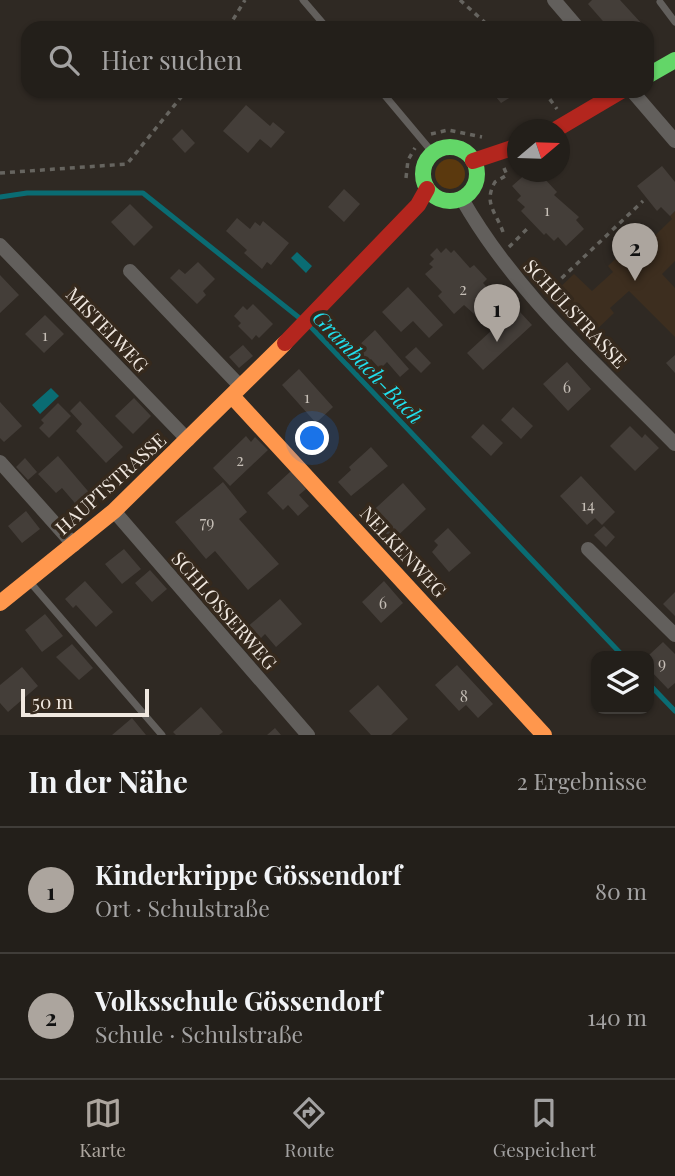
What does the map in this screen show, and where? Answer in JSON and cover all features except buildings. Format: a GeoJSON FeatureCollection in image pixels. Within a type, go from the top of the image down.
{"type":"FeatureCollection","features":[{"type":"Feature","properties":{"kind":"main road"},"geometry":{"type":"LineString","coordinates":[[570,121],[609,98]]}},
{"type":"Feature","properties":{"kind":"main road"},"geometry":{"type":"LineString","coordinates":[[426,189],[445,201],[462,199],[475,185],[477,175],[473,161],[455,148],[433,153]]}},
{"type":"Feature","properties":{"kind":"main road"},"geometry":{"type":"LineString","coordinates":[[473,161],[507,149]]}},
{"type":"Feature","properties":{"kind":"main road","name":"HAUPTSTRASSE"},"geometry":{"type":"LineString","coordinates":[[0,603],[114,511],[298,331],[418,205],[426,189],[423,171],[433,153]]}},
{"type":"Feature","properties":{"kind":"main road","name":"NELKENWEG"},"geometry":{"type":"LineString","coordinates":[[236,391],[544,735]]}},
{"type":"Feature","properties":{"kind":"street"},"geometry":{"type":"LineString","coordinates":[[554,0],[572,21]]}},
{"type":"Feature","properties":{"kind":"street"},"geometry":{"type":"LineString","coordinates":[[638,98],[675,141]]}},
{"type":"Feature","properties":{"kind":"street","name":"SCHULSTRASSE"},"geometry":{"type":"LineString","coordinates":[[462,199],[498,257],[536,303],[675,444]]}},
{"type":"Feature","properties":{"kind":"street","name":"MISTELWEG"},"geometry":{"type":"LineString","coordinates":[[0,244],[188,440]]}},
{"type":"Feature","properties":{"kind":"street"},"geometry":{"type":"LineString","coordinates":[[130,271],[236,391]]}},
{"type":"Feature","properties":{"kind":"street"},"geometry":{"type":"LineString","coordinates":[[0,462],[74,545]]}},
{"type":"Feature","properties":{"kind":"street","name":"SCHLOSSERWEG"},"geometry":{"type":"LineString","coordinates":[[114,511],[308,735]]}},
{"type":"Feature","properties":{"kind":"street"},"geometry":{"type":"LineString","coordinates":[[589,549],[675,635]]}},
{"type":"Feature","properties":{"kind":"lane"},"geometry":{"type":"LineString","coordinates":[[303,0],[321,21]]}},
{"type":"Feature","properties":{"kind":"lane"},"geometry":{"type":"LineString","coordinates":[[660,2],[675,22]]}},
{"type":"Feature","properties":{"kind":"lane"},"geometry":{"type":"LineString","coordinates":[[387,98],[433,153]]}},
{"type":"Feature","properties":{"kind":"lane"},"geometry":{"type":"LineString","coordinates":[[28,581],[162,735]]}},
{"type":"Feature","properties":{"kind":"path"},"geometry":{"type":"LineString","coordinates":[[232,21],[245,0]]}},
{"type":"Feature","properties":{"kind":"path"},"geometry":{"type":"LineString","coordinates":[[460,0],[483,21]]}},
{"type":"Feature","properties":{"kind":"path"},"geometry":{"type":"LineString","coordinates":[[0,173],[127,164],[180,98]]}},
{"type":"Feature","properties":{"kind":"path"},"geometry":{"type":"LineString","coordinates":[[536,303],[643,201]]}},
{"type":"Feature","properties":{"kind":"path"},"geometry":{"type":"LineString","coordinates":[[508,248],[529,227]]}},
{"type":"Feature","properties":{"kind":"shaded area"},"geometry":{"type":"Polygon","coordinates":[[[450,159],[461,163],[465,174],[461,185],[450,189],[439,185],[435,174],[439,163],[450,159]]]}},
{"type":"Feature","properties":{"kind":"shaded area"},"geometry":{"type":"Polygon","coordinates":[[[675,211],[675,261],[662,274],[675,288],[675,337],[629,291],[610,308],[614,313],[592,334],[553,294],[574,274],[592,291],[613,272],[608,266],[631,244],[639,251],[672,219],[670,216],[675,211]]]}},
{"type":"Feature","properties":{"kind":"water"},"geometry":{"type":"Polygon","coordinates":[[[297,252],[312,266],[306,273],[291,258],[297,252]]]}},
{"type":"Feature","properties":{"kind":"water"},"geometry":{"type":"Polygon","coordinates":[[[51,388],[59,396],[40,414],[32,405],[51,388]]]}},
{"type":"Feature","properties":{"kind":"waterway","name":"Grambach-Bach"},"geometry":{"type":"LineString","coordinates":[[0,197],[27,193],[143,193],[302,320]]}},
{"type":"Feature","properties":{"kind":"waterway","name":"Grambach-Bach"},"geometry":{"type":"LineString","coordinates":[[310,326],[618,651]]}},
{"type":"Feature","properties":{"kind":"waterway","name":"Grambach-Bach"},"geometry":{"type":"LineString","coordinates":[[654,689],[675,711]]}},
{"type":"Feature","properties":{"kind":"traffic: fast"},"geometry":{"type":"LineString","coordinates":[[654,72],[675,60]]}},
{"type":"Feature","properties":{"kind":"traffic: fast"},"geometry":{"type":"LineString","coordinates":[[450,147],[469,155],[477,174],[469,193],[450,201],[431,193],[423,174],[431,155],[450,147]]}},
{"type":"Feature","properties":{"kind":"traffic: slow"},"geometry":{"type":"LineString","coordinates":[[0,603],[114,511],[285,343]]}},
{"type":"Feature","properties":{"kind":"traffic: slow"},"geometry":{"type":"LineString","coordinates":[[232,396],[544,735]]}},
{"type":"Feature","properties":{"kind":"traffic: jam"},"geometry":{"type":"LineString","coordinates":[[570,121],[609,98]]}},
{"type":"Feature","properties":{"kind":"traffic: jam"},"geometry":{"type":"LineString","coordinates":[[473,161],[507,150]]}},
{"type":"Feature","properties":{"kind":"traffic: jam"},"geometry":{"type":"LineString","coordinates":[[285,343],[418,205],[427,189]]}},
{"type":"Feature","properties":{"kind":"place","name":"Volksschule Gössendorf"},"geometry":{"type":"Point","coordinates":[635,281]}},
{"type":"Feature","properties":{"kind":"place","name":"Kinderkrippe Gössendorf"},"geometry":{"type":"Point","coordinates":[497,342]}}]}
